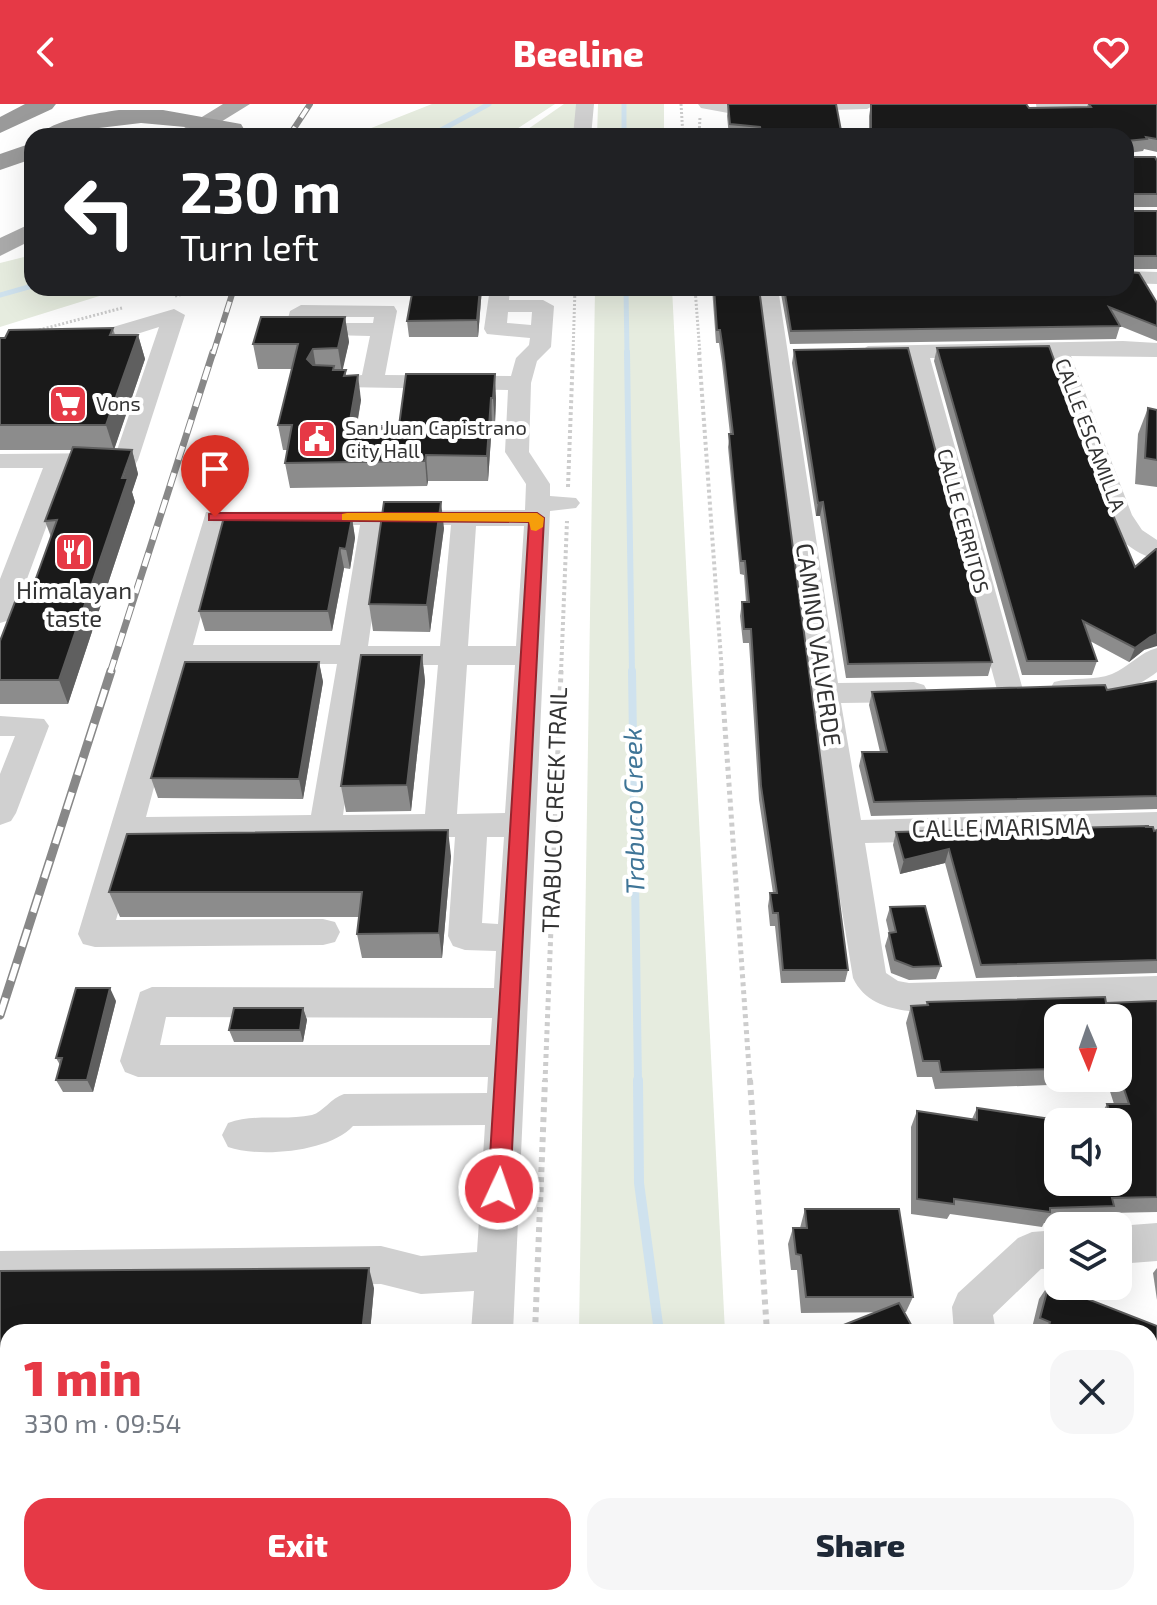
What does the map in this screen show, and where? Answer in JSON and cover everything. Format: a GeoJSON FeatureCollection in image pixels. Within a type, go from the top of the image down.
{"type":"FeatureCollection","features":[{"type":"Feature","properties":{"kind":"highway"},"geometry":{"type":"LineString","coordinates":[[0,126],[44,104]]}},
{"type":"Feature","properties":{"kind":"highway"},"geometry":{"type":"LineString","coordinates":[[187,104],[232,119]]}},
{"type":"Feature","properties":{"kind":"highway"},"geometry":{"type":"LineString","coordinates":[[68,128],[112,116],[232,119]]}},
{"type":"Feature","properties":{"kind":"highway"},"geometry":{"type":"LineString","coordinates":[[94,128],[125,122],[151,124],[156,128]]}},
{"type":"Feature","properties":{"kind":"highway"},"geometry":{"type":"LineString","coordinates":[[0,162],[24,153]]}},
{"type":"Feature","properties":{"kind":"main road"},"geometry":{"type":"LineString","coordinates":[[206,128],[232,119]]}},
{"type":"Feature","properties":{"kind":"main road"},"geometry":{"type":"LineString","coordinates":[[0,223],[24,210]]}},
{"type":"Feature","properties":{"kind":"main road"},"geometry":{"type":"LineString","coordinates":[[0,248],[24,234]]}},
{"type":"Feature","properties":{"kind":"street"},"geometry":{"type":"LineString","coordinates":[[583,128],[585,104]]}},
{"type":"Feature","properties":{"kind":"street"},"geometry":{"type":"LineString","coordinates":[[709,105],[863,104]]}},
{"type":"Feature","properties":{"kind":"street"},"geometry":{"type":"LineString","coordinates":[[1045,110],[1157,105]]}},
{"type":"Feature","properties":{"kind":"street"},"geometry":{"type":"LineString","coordinates":[[1134,277],[1157,278]]}},
{"type":"Feature","properties":{"kind":"street","name":"CAMINO VALVERDE"},"geometry":{"type":"LineString","coordinates":[[770,296],[785,354],[825,693],[845,832],[866,966],[876,986],[909,997],[1157,990]]}},
{"type":"Feature","properties":{"kind":"street"},"geometry":{"type":"LineString","coordinates":[[492,1324],[528,656],[547,508],[538,484],[517,452],[520,383],[527,358],[540,347],[542,332],[495,329],[499,297]]}},
{"type":"Feature","properties":{"kind":"street"},"geometry":{"type":"LineString","coordinates":[[0,461],[126,460],[174,315],[121,332]]}},
{"type":"Feature","properties":{"kind":"street"},"geometry":{"type":"LineString","coordinates":[[372,382],[382,330]]}},
{"type":"Feature","properties":{"kind":"street","name":"CALLE ESCAMILLA"},"geometry":{"type":"LineString","coordinates":[[1057,349],[1119,515],[1133,536],[1157,552]]}},
{"type":"Feature","properties":{"kind":"street"},"geometry":{"type":"LineString","coordinates":[[839,353],[1157,350]]}},
{"type":"Feature","properties":{"kind":"street","name":"CALLE CERRITOS"},"geometry":{"type":"LineString","coordinates":[[917,352],[1009,690]]}},
{"type":"Feature","properties":{"kind":"street"},"geometry":{"type":"LineString","coordinates":[[325,382],[520,383]]}},
{"type":"Feature","properties":{"kind":"street"},"geometry":{"type":"LineString","coordinates":[[0,614],[58,461]]}},
{"type":"Feature","properties":{"kind":"street"},"geometry":{"type":"LineString","coordinates":[[323,932],[95,934],[215,517],[464,518],[547,508]]}},
{"type":"Feature","properties":{"kind":"street"},"geometry":{"type":"LineString","coordinates":[[325,827],[374,517]]}},
{"type":"Feature","properties":{"kind":"street"},"geometry":{"type":"LineString","coordinates":[[464,518],[453,656],[456,826],[465,936],[511,938]]}},
{"type":"Feature","properties":{"kind":"street"},"geometry":{"type":"LineString","coordinates":[[176,654],[528,656]]}},
{"type":"Feature","properties":{"kind":"street"},"geometry":{"type":"LineString","coordinates":[[978,691],[1116,685],[1139,674],[1157,657]]}},
{"type":"Feature","properties":{"kind":"street"},"geometry":{"type":"LineString","coordinates":[[825,693],[947,691]]}},
{"type":"Feature","properties":{"kind":"street"},"geometry":{"type":"LineString","coordinates":[[0,726],[34,726],[0,813]]}},
{"type":"Feature","properties":{"kind":"street","name":"CALLE MARISMA"},"geometry":{"type":"LineString","coordinates":[[845,832],[1157,824]]}},
{"type":"Feature","properties":{"kind":"street"},"geometry":{"type":"LineString","coordinates":[[127,829],[518,825]]}},
{"type":"Feature","properties":{"kind":"street"},"geometry":{"type":"LineString","coordinates":[[505,1061],[138,1061],[152,1002],[508,1003]]}},
{"type":"Feature","properties":{"kind":"street"},"geometry":{"type":"LineString","coordinates":[[241,1135],[318,1131],[332,1123],[344,1110],[503,1109]]}},
{"type":"Feature","properties":{"kind":"street"},"geometry":{"type":"LineString","coordinates":[[1132,1244],[1157,1242]]}},
{"type":"Feature","properties":{"kind":"street"},"geometry":{"type":"LineString","coordinates":[[974,1324],[972,1307],[1032,1251],[1044,1250]]}},
{"type":"Feature","properties":{"kind":"street"},"geometry":{"type":"LineString","coordinates":[[0,1270],[381,1265],[421,1275],[495,1270]]}},
{"type":"Feature","properties":{"kind":"path"},"geometry":{"type":"LineString","coordinates":[[681,104],[682,128]]}},
{"type":"Feature","properties":{"kind":"path"},"geometry":{"type":"LineString","coordinates":[[169,297],[173,296]]}},
{"type":"Feature","properties":{"kind":"path","name":"TRABUCO CREEK TRAIL"},"geometry":{"type":"LineString","coordinates":[[535,1324],[547,508],[574,296]]}},
{"type":"Feature","properties":{"kind":"path"},"geometry":{"type":"LineString","coordinates":[[696,296],[766,1324]]}},
{"type":"Feature","properties":{"kind":"path"},"geometry":{"type":"LineString","coordinates":[[33,332],[123,308]]}},
{"type":"Feature","properties":{"kind":"shaded area"},"geometry":{"type":"Polygon","coordinates":[[[432,104],[555,104],[518,128],[371,128],[432,104]]]}},
{"type":"Feature","properties":{"kind":"shaded area"},"geometry":{"type":"Polygon","coordinates":[[[564,104],[587,104],[586,128],[530,128],[564,104]]]}},
{"type":"Feature","properties":{"kind":"shaded area"},"geometry":{"type":"Polygon","coordinates":[[[598,104],[664,104],[664,128],[597,128],[598,104]]]}},
{"type":"Feature","properties":{"kind":"shaded area"},"geometry":{"type":"Polygon","coordinates":[[[24,257],[24,296],[99,296],[0,327],[0,263],[24,257]]]}},
{"type":"Feature","properties":{"kind":"shaded area"},"geometry":{"type":"Polygon","coordinates":[[[595,296],[672,296],[725,1324],[579,1324],[595,296]]]}},
{"type":"Feature","properties":{"kind":"building"},"geometry":{"type":"Polygon","coordinates":[[[728,104],[836,104],[840,128],[760,128],[730,124],[728,104]]]}},
{"type":"Feature","properties":{"kind":"building"},"geometry":{"type":"Polygon","coordinates":[[[871,104],[1026,104],[1029,108],[1157,104],[1157,139],[1146,137],[1134,140],[1134,128],[871,128],[871,104]]]}},
{"type":"Feature","properties":{"kind":"building"},"geometry":{"type":"Polygon","coordinates":[[[1134,157],[1155,157],[1157,194],[1134,194],[1134,157]]]}},
{"type":"Feature","properties":{"kind":"building"},"geometry":{"type":"Polygon","coordinates":[[[1134,211],[1157,211],[1157,256],[1134,256],[1134,211]]]}},
{"type":"Feature","properties":{"kind":"building"},"geometry":{"type":"Polygon","coordinates":[[[1134,273],[1139,273],[1157,303],[1157,326],[1109,307],[1120,326],[791,331],[785,296],[1134,296],[1134,273]]]}},
{"type":"Feature","properties":{"kind":"building"},"geometry":{"type":"Polygon","coordinates":[[[412,296],[479,296],[477,320],[407,321],[412,296]]]}},
{"type":"Feature","properties":{"kind":"building"},"geometry":{"type":"Polygon","coordinates":[[[715,296],[760,296],[848,970],[783,970],[778,913],[773,913],[770,893],[777,893],[761,786],[751,629],[744,629],[742,602],[749,602],[745,561],[741,561],[729,434],[733,434],[720,330],[717,330],[715,296]]]}},
{"type":"Feature","properties":{"kind":"building"},"geometry":{"type":"Polygon","coordinates":[[[261,317],[345,317],[338,348],[313,349],[307,359],[313,365],[346,370],[344,376],[358,375],[349,426],[399,426],[406,374],[495,374],[487,456],[426,455],[425,461],[285,463],[292,425],[278,425],[298,344],[253,344],[261,317]]]}},
{"type":"Feature","properties":{"kind":"building","name":"Vons"},"geometry":{"type":"Polygon","coordinates":[[[113,328],[110,335],[138,335],[106,425],[0,425],[0,338],[5,338],[9,330],[113,328]]]}},
{"type":"Feature","properties":{"kind":"building"},"geometry":{"type":"Polygon","coordinates":[[[1049,346],[1094,470],[1135,567],[1157,549],[1157,634],[1135,648],[1083,621],[1097,661],[1027,661],[937,348],[1049,346]]]}},
{"type":"Feature","properties":{"kind":"building"},"geometry":{"type":"Polygon","coordinates":[[[908,348],[992,662],[848,664],[823,502],[818,503],[794,350],[908,348]]]}},
{"type":"Feature","properties":{"kind":"building"},"geometry":{"type":"Polygon","coordinates":[[[1148,408],[1157,410],[1157,460],[1145,458],[1148,408]]]}},
{"type":"Feature","properties":{"kind":"building"},"geometry":{"type":"Polygon","coordinates":[[[73,447],[132,450],[122,478],[128,478],[59,680],[0,680],[0,641],[23,581],[35,581],[57,520],[45,521],[73,447]]]}},
{"type":"Feature","properties":{"kind":"building"},"geometry":{"type":"Polygon","coordinates":[[[384,502],[441,502],[427,605],[369,604],[384,502]]]}},
{"type":"Feature","properties":{"kind":"building"},"geometry":{"type":"Polygon","coordinates":[[[224,517],[352,518],[346,549],[340,548],[328,611],[199,611],[224,517]]]}},
{"type":"Feature","properties":{"kind":"building"},"geometry":{"type":"Polygon","coordinates":[[[361,655],[422,655],[407,785],[341,786],[361,655]]]}},
{"type":"Feature","properties":{"kind":"building"},"geometry":{"type":"Polygon","coordinates":[[[185,662],[319,662],[299,779],[151,778],[185,662]]]}},
{"type":"Feature","properties":{"kind":"building"},"geometry":{"type":"Polygon","coordinates":[[[1157,681],[1157,796],[874,802],[862,752],[887,752],[872,692],[1105,685],[1107,690],[1157,681]]]}},
{"type":"Feature","properties":{"kind":"building"},"geometry":{"type":"Polygon","coordinates":[[[1149,826],[1145,827],[1157,830],[1157,960],[981,965],[949,849],[904,860],[896,832],[1149,826]]]}},
{"type":"Feature","properties":{"kind":"building"},"geometry":{"type":"Polygon","coordinates":[[[448,830],[439,933],[357,934],[362,892],[109,892],[127,834],[448,830]]]}},
{"type":"Feature","properties":{"kind":"building"},"geometry":{"type":"Polygon","coordinates":[[[925,906],[941,966],[913,967],[895,960],[889,933],[896,932],[890,907],[925,906]]]}},
{"type":"Feature","properties":{"kind":"building"},"geometry":{"type":"Polygon","coordinates":[[[76,988],[110,988],[87,1080],[56,1080],[62,1058],[56,1058],[76,988]]]}},
{"type":"Feature","properties":{"kind":"building"},"geometry":{"type":"Polygon","coordinates":[[[1105,997],[1106,1003],[1157,1001],[1157,1197],[1112,1198],[1114,1206],[1050,1208],[1050,1212],[954,1199],[954,1204],[917,1199],[917,1111],[977,1120],[977,1108],[1044,1118],[1044,1196],[1132,1196],[1132,1108],[1108,1108],[1107,1104],[1129,1104],[1125,1092],[1132,1092],[1132,1004],[1044,1004],[1044,1069],[941,1072],[939,1061],[923,1061],[911,1006],[928,1005],[927,1002],[1105,997]]]}},
{"type":"Feature","properties":{"kind":"building"},"geometry":{"type":"Polygon","coordinates":[[[234,1008],[303,1008],[300,1030],[229,1030],[234,1008]]]}},
{"type":"Feature","properties":{"kind":"building"},"geometry":{"type":"Polygon","coordinates":[[[805,1209],[899,1209],[913,1297],[806,1297],[801,1255],[796,1254],[793,1228],[807,1228],[805,1209]]]}},
{"type":"Feature","properties":{"kind":"building"},"geometry":{"type":"Polygon","coordinates":[[[369,1268],[363,1324],[0,1324],[0,1271],[369,1268]]]}},
{"type":"Feature","properties":{"kind":"building"},"geometry":{"type":"Polygon","coordinates":[[[1045,1300],[1090,1300],[1152,1324],[1049,1324],[1040,1318],[1045,1300]]]}},
{"type":"Feature","properties":{"kind":"building"},"geometry":{"type":"Polygon","coordinates":[[[899,1303],[911,1324],[846,1324],[899,1303]]]}},
{"type":"Feature","properties":{"kind":"waterway"},"geometry":{"type":"LineString","coordinates":[[445,128],[489,104]]}},
{"type":"Feature","properties":{"kind":"waterway","name":"Trabuco Creek"},"geometry":{"type":"LineString","coordinates":[[624,104],[624,128]]}},
{"type":"Feature","properties":{"kind":"waterway"},"geometry":{"type":"LineString","coordinates":[[0,295],[24,288]]}},
{"type":"Feature","properties":{"kind":"waterway","name":"Trabuco Creek"},"geometry":{"type":"LineString","coordinates":[[626,296],[627,354]]}},
{"type":"Feature","properties":{"kind":"waterway","name":"Trabuco Creek"},"geometry":{"type":"LineString","coordinates":[[627,352],[632,673]]}},
{"type":"Feature","properties":{"kind":"waterway","name":"Trabuco Creek"},"geometry":{"type":"LineString","coordinates":[[632,671],[638,1082]]}},
{"type":"Feature","properties":{"kind":"waterway","name":"Trabuco Creek"},"geometry":{"type":"LineString","coordinates":[[638,1080],[639,1183],[658,1324]]}},
{"type":"Feature","properties":{"kind":"railway"},"geometry":{"type":"LineString","coordinates":[[294,128],[310,104]]}},
{"type":"Feature","properties":{"kind":"railway"},"geometry":{"type":"LineString","coordinates":[[213,354],[231,296]]}},
{"type":"Feature","properties":{"kind":"railway"},"geometry":{"type":"LineString","coordinates":[[110,673],[213,352]]}},
{"type":"Feature","properties":{"kind":"railway"},"geometry":{"type":"LineString","coordinates":[[0,1015],[111,671]]}},
{"type":"Feature","properties":{"kind":"slow traffic"},"geometry":{"type":"LineString","coordinates":[[347,517],[537,518],[536,527]]}},
{"type":"Feature","properties":{"kind":"place","name":"Vons"},"geometry":{"type":"Point","coordinates":[68,404]}},
{"type":"Feature","properties":{"kind":"place","name":"San Juan Capistrano City Hall"},"geometry":{"type":"Point","coordinates":[317,439]}},
{"type":"Feature","properties":{"kind":"place","name":"Himalayan taste"},"geometry":{"type":"Point","coordinates":[74,552]}},
{"type":"Feature","properties":{"kind":"route"},"geometry":{"type":"LineString","coordinates":[[215,517],[537,518],[499,1189]]}}]}
